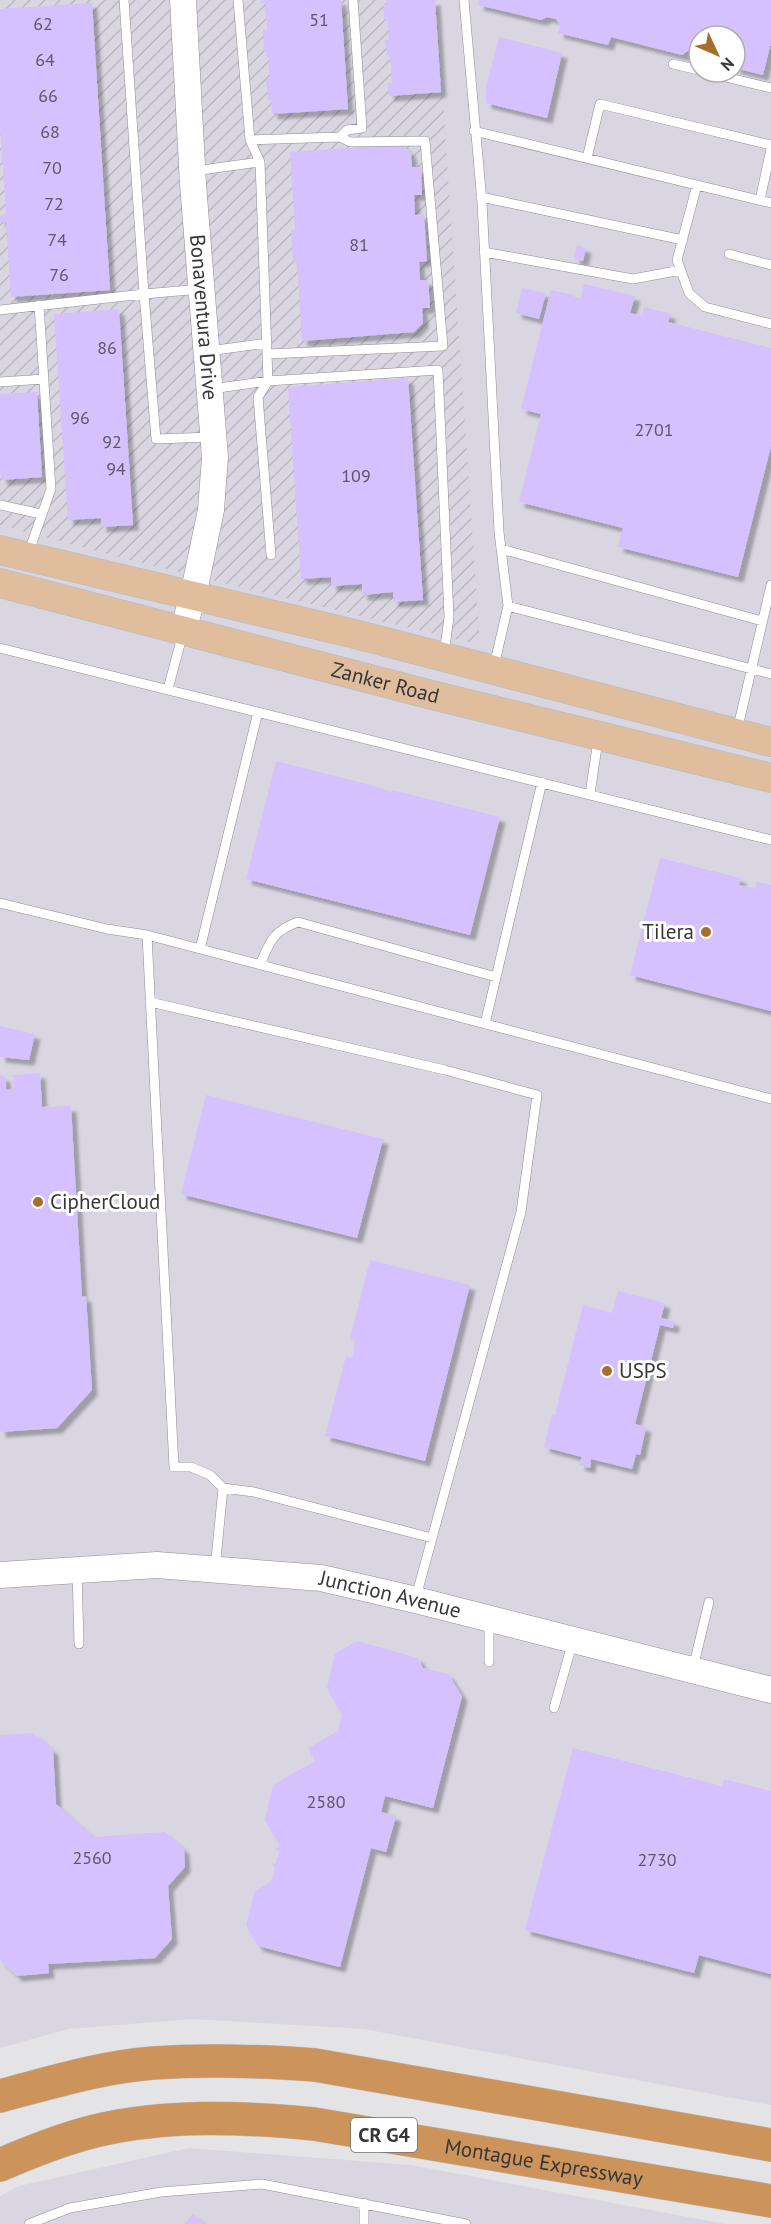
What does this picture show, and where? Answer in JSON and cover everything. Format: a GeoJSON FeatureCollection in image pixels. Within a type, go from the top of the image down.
{"type":"FeatureCollection","features":[{"type":"Feature","properties":{"kind":"highway"},"geometry":{"type":"LineString","coordinates":[[0,2096],[89,2072],[152,2063],[247,2060],[315,2065],[771,2145]]}},
{"type":"Feature","properties":{"kind":"highway","name":"Montague Expressway"},"geometry":{"type":"LineString","coordinates":[[0,2165],[94,2131],[157,2121],[254,2118],[314,2124],[771,2201]]}},
{"type":"Feature","properties":{"kind":"main road","name":"Bonaventura Drive"},"geometry":{"type":"LineString","coordinates":[[183,0],[192,171],[215,457],[211,510],[193,596],[183,630]]}},
{"type":"Feature","properties":{"kind":"main road","name":"Zanker Road"},"geometry":{"type":"LineString","coordinates":[[13,553],[444,657],[771,742]]}},
{"type":"Feature","properties":{"kind":"main road","name":"Zanker Road"},"geometry":{"type":"LineString","coordinates":[[0,582],[771,778]]}},
{"type":"Feature","properties":{"kind":"main road","name":"Junction Avenue"},"geometry":{"type":"LineString","coordinates":[[0,1575],[157,1565],[321,1578],[574,1639],[771,1690]]}},
{"type":"Feature","properties":{"kind":"lane"},"geometry":{"type":"LineString","coordinates":[[124,0],[156,438],[213,437]]}},
{"type":"Feature","properties":{"kind":"lane"},"geometry":{"type":"LineString","coordinates":[[238,0],[250,140],[260,162],[268,381],[258,397],[271,555]]}},
{"type":"Feature","properties":{"kind":"lane"},"geometry":{"type":"LineString","coordinates":[[340,137],[347,130],[362,128],[353,0]]}},
{"type":"Feature","properties":{"kind":"lane"},"geometry":{"type":"LineString","coordinates":[[464,0],[481,196],[501,549],[508,606],[493,670]]}},
{"type":"Feature","properties":{"kind":"lane"},"geometry":{"type":"LineString","coordinates":[[673,64],[687,67]]}},
{"type":"Feature","properties":{"kind":"lane"},"geometry":{"type":"LineString","coordinates":[[747,82],[771,88]]}},
{"type":"Feature","properties":{"kind":"lane"},"geometry":{"type":"LineString","coordinates":[[587,158],[600,104],[771,147],[760,200]]}},
{"type":"Feature","properties":{"kind":"lane"},"geometry":{"type":"LineString","coordinates":[[474,131],[771,203]]}},
{"type":"Feature","properties":{"kind":"lane"},"geometry":{"type":"LineString","coordinates":[[250,140],[340,137],[350,142],[425,141],[443,346],[267,354]]}},
{"type":"Feature","properties":{"kind":"lane"},"geometry":{"type":"LineString","coordinates":[[192,171],[260,162]]}},
{"type":"Feature","properties":{"kind":"lane"},"geometry":{"type":"LineString","coordinates":[[697,185],[677,260],[688,293],[705,308],[771,324]]}},
{"type":"Feature","properties":{"kind":"lane"},"geometry":{"type":"LineString","coordinates":[[481,196],[682,240]]}},
{"type":"Feature","properties":{"kind":"lane"},"geometry":{"type":"LineString","coordinates":[[484,252],[633,279],[681,270]]}},
{"type":"Feature","properties":{"kind":"lane"},"geometry":{"type":"LineString","coordinates":[[729,254],[771,265]]}},
{"type":"Feature","properties":{"kind":"lane"},"geometry":{"type":"LineString","coordinates":[[0,310],[201,289]]}},
{"type":"Feature","properties":{"kind":"lane"},"geometry":{"type":"LineString","coordinates":[[13,553],[41,514],[51,489],[39,305]]}},
{"type":"Feature","properties":{"kind":"lane"},"geometry":{"type":"LineString","coordinates":[[206,351],[267,343]]}},
{"type":"Feature","properties":{"kind":"lane"},"geometry":{"type":"LineString","coordinates":[[209,389],[268,381],[438,370],[449,617],[444,657]]}},
{"type":"Feature","properties":{"kind":"lane"},"geometry":{"type":"LineString","coordinates":[[0,382],[44,379]]}},
{"type":"Feature","properties":{"kind":"lane"},"geometry":{"type":"LineString","coordinates":[[0,505],[41,514]]}},
{"type":"Feature","properties":{"kind":"lane"},"geometry":{"type":"LineString","coordinates":[[501,549],[762,621]]}},
{"type":"Feature","properties":{"kind":"lane"},"geometry":{"type":"LineString","coordinates":[[737,733],[771,585]]}},
{"type":"Feature","properties":{"kind":"lane"},"geometry":{"type":"LineString","coordinates":[[508,606],[771,675]]}},
{"type":"Feature","properties":{"kind":"lane"},"geometry":{"type":"LineString","coordinates":[[168,689],[183,630]]}},
{"type":"Feature","properties":{"kind":"lane"},"geometry":{"type":"LineString","coordinates":[[0,648],[771,840]]}},
{"type":"Feature","properties":{"kind":"lane"},"geometry":{"type":"LineString","coordinates":[[200,949],[258,712]]}},
{"type":"Feature","properties":{"kind":"lane"},"geometry":{"type":"LineString","coordinates":[[590,794],[599,736]]}},
{"type":"Feature","properties":{"kind":"lane"},"geometry":{"type":"LineString","coordinates":[[485,1024],[542,782]]}},
{"type":"Feature","properties":{"kind":"lane"},"geometry":{"type":"LineString","coordinates":[[0,903],[107,929],[147,935],[771,1099]]}},
{"type":"Feature","properties":{"kind":"lane"},"geometry":{"type":"LineString","coordinates":[[260,965],[271,939],[281,929],[298,922],[496,977]]}},
{"type":"Feature","properties":{"kind":"lane"},"geometry":{"type":"LineString","coordinates":[[147,935],[174,1467],[192,1467],[210,1475],[224,1488],[254,1492],[432,1538]]}},
{"type":"Feature","properties":{"kind":"lane"},"geometry":{"type":"LineString","coordinates":[[150,1002],[433,1067],[537,1095],[520,1212],[416,1600]]}},
{"type":"Feature","properties":{"kind":"lane"},"geometry":{"type":"LineString","coordinates":[[215,1570],[224,1488]]}},
{"type":"Feature","properties":{"kind":"lane"},"geometry":{"type":"LineString","coordinates":[[77,1570],[79,1644]]}},
{"type":"Feature","properties":{"kind":"lane"},"geometry":{"type":"LineString","coordinates":[[692,1670],[709,1602]]}},
{"type":"Feature","properties":{"kind":"lane"},"geometry":{"type":"LineString","coordinates":[[489,1618],[489,1662]]}},
{"type":"Feature","properties":{"kind":"lane"},"geometry":{"type":"LineString","coordinates":[[554,1708],[574,1639]]}},
{"type":"Feature","properties":{"kind":"lane"},"geometry":{"type":"LineString","coordinates":[[29,2224],[70,2208],[150,2194],[262,2184],[466,2224]]}},
{"type":"Feature","properties":{"kind":"lane"},"geometry":{"type":"LineString","coordinates":[[364,2203],[364,2224]]}},
{"type":"Feature","properties":{"kind":"shaded area"},"geometry":{"type":"Polygon","coordinates":[[[0,0],[771,0],[771,2105],[364,2029],[192,2019],[68,2029],[0,2048],[0,0]]]}},
{"type":"Feature","properties":{"kind":"shaded area"},"geometry":{"type":"Polygon","coordinates":[[[0,0],[436,0],[480,645],[137,562],[0,525],[0,0]]]}},
{"type":"Feature","properties":{"kind":"shaded area"},"geometry":{"type":"Polygon","coordinates":[[[189,2148],[411,2165],[725,2224],[0,2224],[0,2196],[19,2186],[189,2148]]]}},
{"type":"Feature","properties":{"kind":"building"},"geometry":{"type":"Polygon","coordinates":[[[261,0],[341,0],[348,109],[272,114],[266,79],[270,78],[268,52],[264,52],[263,30],[267,30],[265,3],[261,3],[261,0]]]}},
{"type":"Feature","properties":{"kind":"building"},"geometry":{"type":"Polygon","coordinates":[[[386,0],[435,0],[441,92],[389,96],[388,83],[392,83],[390,55],[387,55],[385,40],[389,40],[388,19],[384,20],[383,5],[387,4],[386,0]]]}},
{"type":"Feature","properties":{"kind":"building"},"geometry":{"type":"Polygon","coordinates":[[[479,0],[771,0],[771,42],[763,75],[747,71],[747,24],[687,24],[687,51],[682,55],[611,37],[608,45],[558,33],[560,25],[556,19],[547,17],[541,20],[478,5],[479,0]]]}},
{"type":"Feature","properties":{"kind":"building"},"geometry":{"type":"Polygon","coordinates":[[[92,3],[110,290],[11,297],[6,222],[0,222],[0,215],[6,214],[0,127],[0,9],[92,3]]]}},
{"type":"Feature","properties":{"kind":"building"},"geometry":{"type":"Polygon","coordinates":[[[499,37],[562,53],[547,118],[486,103],[486,87],[499,37]]]}},
{"type":"Feature","properties":{"kind":"building"},"geometry":{"type":"Polygon","coordinates":[[[402,144],[411,153],[412,167],[421,167],[422,195],[414,195],[415,215],[424,214],[427,261],[419,262],[420,280],[428,280],[430,308],[422,308],[423,323],[414,332],[302,341],[297,262],[293,262],[291,230],[295,230],[290,152],[402,144]]]}},
{"type":"Feature","properties":{"kind":"building"},"geometry":{"type":"Polygon","coordinates":[[[577,245],[586,248],[583,261],[574,259],[577,245]]]}},
{"type":"Feature","properties":{"kind":"building"},"geometry":{"type":"Polygon","coordinates":[[[584,284],[635,296],[630,313],[642,316],[644,307],[671,314],[668,322],[771,348],[771,446],[738,577],[618,547],[623,528],[519,502],[541,414],[521,409],[551,290],[575,295],[574,299],[580,300],[584,284]]]}},
{"type":"Feature","properties":{"kind":"building"},"geometry":{"type":"Polygon","coordinates":[[[522,288],[546,293],[539,319],[516,313],[522,288]]]}},
{"type":"Feature","properties":{"kind":"building"},"geometry":{"type":"Polygon","coordinates":[[[119,309],[133,525],[101,527],[101,518],[68,520],[54,314],[119,309]]]}},
{"type":"Feature","properties":{"kind":"building"},"geometry":{"type":"Polygon","coordinates":[[[408,378],[423,600],[393,602],[393,592],[362,595],[362,584],[331,586],[331,577],[301,579],[288,387],[408,378]]]}},
{"type":"Feature","properties":{"kind":"building"},"geometry":{"type":"Polygon","coordinates":[[[37,392],[42,477],[2,480],[0,394],[37,392]]]}},
{"type":"Feature","properties":{"kind":"building"},"geometry":{"type":"Polygon","coordinates":[[[276,761],[392,792],[392,790],[500,817],[470,935],[246,879],[276,761]]]}},
{"type":"Feature","properties":{"kind":"building","name":"Tilera"},"geometry":{"type":"Polygon","coordinates":[[[660,858],[741,878],[739,885],[755,888],[757,882],[771,885],[771,1011],[630,975],[660,858]]]}},
{"type":"Feature","properties":{"kind":"building"},"geometry":{"type":"Polygon","coordinates":[[[0,1026],[35,1034],[29,1060],[0,1057],[0,1026]]]}},
{"type":"Feature","properties":{"kind":"building","name":"CipherCloud"},"geometry":{"type":"Polygon","coordinates":[[[40,1073],[42,1107],[71,1106],[82,1297],[86,1296],[92,1390],[57,1428],[0,1432],[0,1075],[5,1077],[6,1090],[14,1089],[13,1075],[40,1073]]]}},
{"type":"Feature","properties":{"kind":"building"},"geometry":{"type":"Polygon","coordinates":[[[206,1095],[383,1139],[357,1238],[181,1194],[206,1095]]]}},
{"type":"Feature","properties":{"kind":"building"},"geometry":{"type":"Polygon","coordinates":[[[370,1260],[470,1285],[425,1461],[325,1436],[346,1356],[352,1358],[356,1341],[350,1339],[370,1260]]]}},
{"type":"Feature","properties":{"kind":"building","name":"USPS"},"geometry":{"type":"Polygon","coordinates":[[[618,1291],[665,1303],[661,1318],[674,1321],[673,1328],[660,1325],[635,1424],[646,1427],[640,1455],[636,1454],[632,1469],[591,1459],[590,1468],[579,1465],[582,1457],[544,1447],[552,1414],[555,1415],[583,1305],[612,1313],[618,1291]]]}},
{"type":"Feature","properties":{"kind":"building"},"geometry":{"type":"Polygon","coordinates":[[[357,1641],[418,1658],[423,1668],[448,1674],[462,1696],[433,1808],[385,1796],[381,1812],[396,1816],[386,1852],[371,1848],[340,1967],[258,1946],[246,1925],[255,1891],[271,1882],[275,1868],[272,1863],[276,1864],[279,1851],[275,1850],[280,1846],[265,1820],[273,1785],[315,1761],[308,1748],[338,1731],[342,1715],[327,1688],[335,1654],[357,1641]]]}},
{"type":"Feature","properties":{"kind":"building"},"geometry":{"type":"Polygon","coordinates":[[[33,1733],[53,1750],[56,1804],[93,1837],[165,1832],[184,1849],[185,1867],[168,1886],[172,1939],[155,1958],[48,1964],[49,1973],[17,1976],[0,1960],[0,1735],[33,1733]]]}},
{"type":"Feature","properties":{"kind":"building"},"geometry":{"type":"Polygon","coordinates":[[[573,1748],[722,1786],[724,1779],[771,1791],[771,1974],[699,1955],[694,1973],[525,1930],[573,1748]]]}},
{"type":"Feature","properties":{"kind":"building"},"geometry":{"type":"Polygon","coordinates":[[[193,2214],[204,2224],[184,2224],[193,2214]]]}},
{"type":"Feature","properties":{"kind":"place","name":"Tilera"},"geometry":{"type":"Point","coordinates":[706,932]}},
{"type":"Feature","properties":{"kind":"place","name":"CipherCloud"},"geometry":{"type":"Point","coordinates":[38,1202]}},
{"type":"Feature","properties":{"kind":"place","name":"USPS"},"geometry":{"type":"Point","coordinates":[607,1371]}}]}
